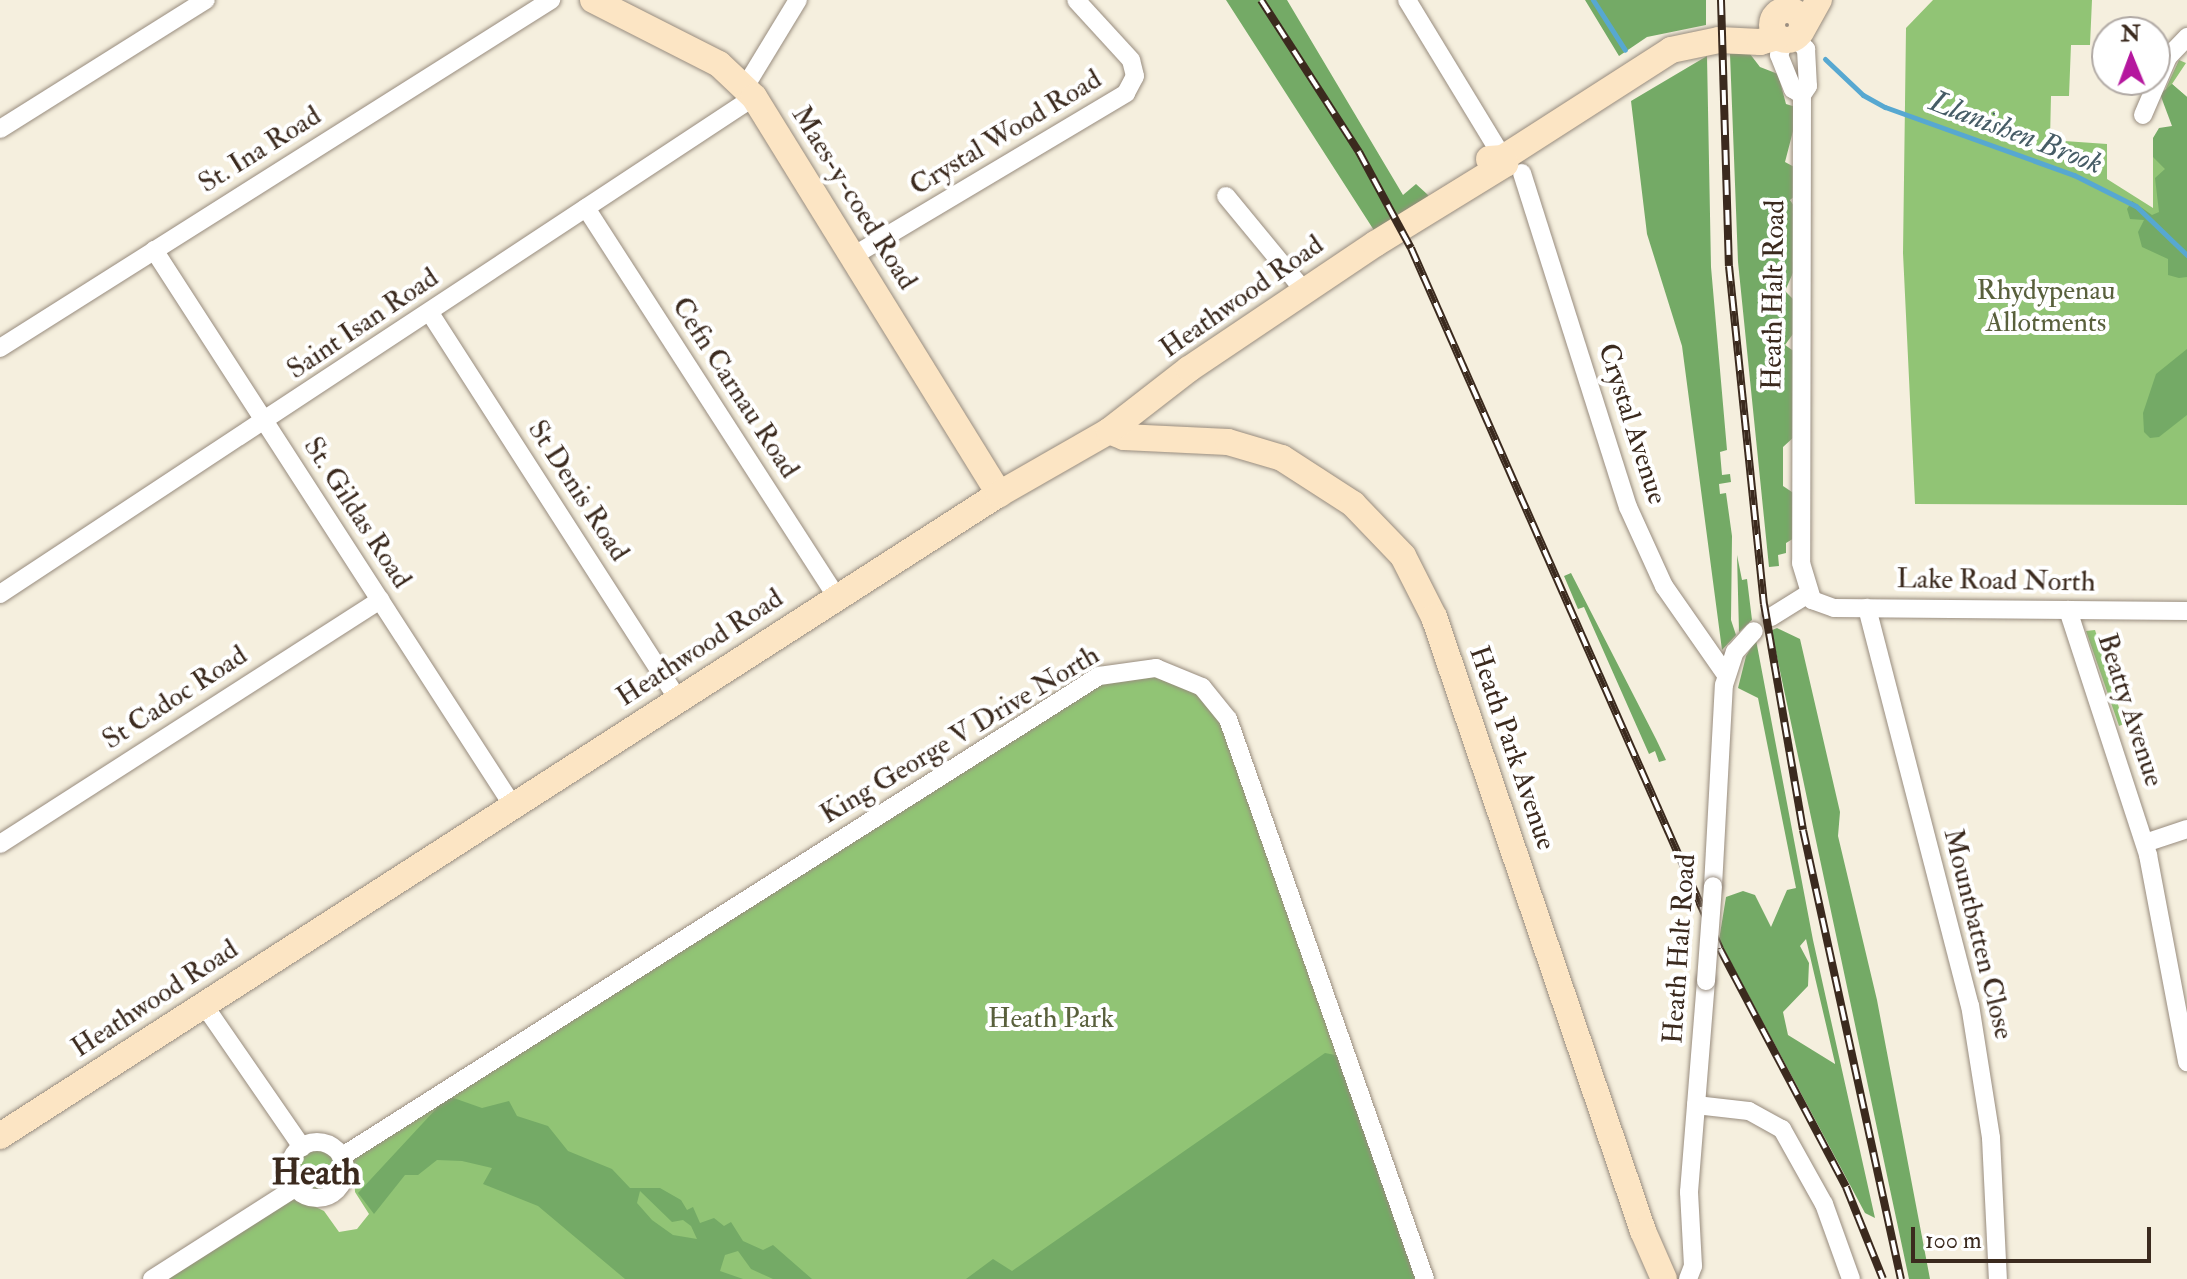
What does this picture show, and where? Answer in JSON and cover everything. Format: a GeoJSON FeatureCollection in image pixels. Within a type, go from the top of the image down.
{"type":"FeatureCollection","features":[{"type":"Feature","properties":{"kind":"street"},"geometry":{"type":"LineString","coordinates":[[0,129],[206,0]]}},
{"type":"Feature","properties":{"kind":"street","name":"St. Ina Road"},"geometry":{"type":"LineString","coordinates":[[0,348],[551,0]]}},
{"type":"Feature","properties":{"kind":"street","name":"Maes-y-coed Road"},"geometry":{"type":"LineString","coordinates":[[593,0],[698,52],[750,92],[999,494]]}},
{"type":"Feature","properties":{"kind":"street"},"geometry":{"type":"LineString","coordinates":[[750,92],[798,0]]}},
{"type":"Feature","properties":{"kind":"street","name":"Crystal Wood Road"},"geometry":{"type":"LineString","coordinates":[[853,256],[1126,93],[1135,76],[1131,60],[1076,0]]}},
{"type":"Feature","properties":{"kind":"street","name":"Crystal Avenue"},"geometry":{"type":"LineString","coordinates":[[1407,0],[1512,165],[1639,534],[1664,586],[1726,675]]}},
{"type":"Feature","properties":{"kind":"street"},"geometry":{"type":"LineString","coordinates":[[1786,25],[1819,0]]}},
{"type":"Feature","properties":{"kind":"street","name":"Heathwood Road"},"geometry":{"type":"LineString","coordinates":[[0,1136],[999,494],[1109,431],[1429,208],[1440,207],[1505,164],[1512,165],[1660,55],[1683,46],[1731,39],[1760,42],[1786,25]]}},
{"type":"Feature","properties":{"kind":"street","name":"Heath Halt Road"},"geometry":{"type":"LineString","coordinates":[[1786,25],[1806,49],[1808,86],[1802,95],[1801,563],[1808,594]]}},
{"type":"Feature","properties":{"kind":"street"},"geometry":{"type":"LineString","coordinates":[[2143,115],[2168,57],[2187,37]]}},
{"type":"Feature","properties":{"kind":"street","name":"Saint Isan Road"},"geometry":{"type":"LineString","coordinates":[[0,594],[430,313],[750,92]]}},
{"type":"Feature","properties":{"kind":"street"},"geometry":{"type":"LineString","coordinates":[[1226,196],[1305,292]]}},
{"type":"Feature","properties":{"kind":"street","name":"Cefn Carnau Road"},"geometry":{"type":"LineString","coordinates":[[586,208],[837,598]]}},
{"type":"Feature","properties":{"kind":"street","name":"St. Gildas Road"},"geometry":{"type":"LineString","coordinates":[[154,250],[513,806]]}},
{"type":"Feature","properties":{"kind":"street","name":"St Denis Road"},"geometry":{"type":"LineString","coordinates":[[430,313],[678,700]]}},
{"type":"Feature","properties":{"kind":"street","name":"Heath Park Avenue"},"geometry":{"type":"LineString","coordinates":[[1109,431],[1124,437],[1211,439],[1282,458],[1353,504],[1403,556],[1434,617],[1643,1231],[1664,1279]]}},
{"type":"Feature","properties":{"kind":"street"},"geometry":{"type":"LineString","coordinates":[[1771,617],[1808,594]]}},
{"type":"Feature","properties":{"kind":"street","name":"Lake Road North"},"geometry":{"type":"LineString","coordinates":[[1808,594],[1825,607],[2187,611]]}},
{"type":"Feature","properties":{"kind":"street","name":"St Cadoc Road"},"geometry":{"type":"LineString","coordinates":[[0,844],[380,600]]}},
{"type":"Feature","properties":{"kind":"street","name":"Mountbatten Close"},"geometry":{"type":"LineString","coordinates":[[1867,608],[1972,1017],[1991,1138],[1998,1279]]}},
{"type":"Feature","properties":{"kind":"street","name":"Beatty Avenue"},"geometry":{"type":"LineString","coordinates":[[2068,610],[2145,843],[2185,1021],[2187,1062]]}},
{"type":"Feature","properties":{"kind":"street","name":"Heath Halt Road"},"geometry":{"type":"LineString","coordinates":[[1688,1279],[1693,1266],[1689,1206],[1726,675],[1735,652],[1754,631]]}},
{"type":"Feature","properties":{"kind":"street","name":"King George V Drive North"},"geometry":{"type":"LineString","coordinates":[[341,1157],[1099,676],[1156,668],[1193,681],[1228,719],[1425,1279]]}},
{"type":"Feature","properties":{"kind":"street"},"geometry":{"type":"LineString","coordinates":[[2145,843],[2187,829]]}},
{"type":"Feature","properties":{"kind":"street"},"geometry":{"type":"LineString","coordinates":[[204,1005],[302,1147]]}},
{"type":"Feature","properties":{"kind":"street"},"geometry":{"type":"LineString","coordinates":[[1696,1105],[1749,1111],[1782,1129],[1824,1204],[1851,1279]]}},
{"type":"Feature","properties":{"kind":"street"},"geometry":{"type":"LineString","coordinates":[[327,1145],[341,1157],[345,1172],[333,1193],[316,1198],[295,1188],[289,1169],[302,1147],[327,1145]]}},
{"type":"Feature","properties":{"kind":"street"},"geometry":{"type":"LineString","coordinates":[[152,1279],[295,1188]]}},
{"type":"Feature","properties":{"kind":"green space"},"geometry":{"type":"Polygon","coordinates":[[[1226,0],[1287,0],[1403,195],[1416,184],[1428,195],[1429,205],[1377,235],[1226,0]]]}},
{"type":"Feature","properties":{"kind":"green space"},"geometry":{"type":"Polygon","coordinates":[[[1585,0],[1706,0],[1706,25],[1647,37],[1619,56],[1585,0]]]}},
{"type":"Feature","properties":{"kind":"green space","name":"Rhydypenau Allotments"},"geometry":{"type":"Polygon","coordinates":[[[1933,0],[2092,0],[2090,45],[2071,45],[2069,96],[2051,96],[2050,140],[2107,144],[2107,179],[2153,208],[2153,138],[2178,134],[2168,96],[2171,96],[2171,77],[2179,60],[2186,63],[2172,84],[2187,97],[2187,505],[1915,504],[1903,253],[1906,28],[1933,0]]]}},
{"type":"Feature","properties":{"kind":"green space"},"geometry":{"type":"Polygon","coordinates":[[[1730,54],[1750,54],[1760,67],[1778,74],[1786,104],[1799,108],[1785,162],[1798,169],[1796,195],[1790,200],[1796,209],[1796,266],[1785,291],[1799,305],[1798,327],[1785,345],[1795,352],[1795,436],[1783,447],[1783,486],[1795,494],[1796,537],[1786,543],[1786,553],[1778,555],[1779,566],[1769,567],[1738,262],[1730,54]]]}},
{"type":"Feature","properties":{"kind":"green space"},"geometry":{"type":"Polygon","coordinates":[[[1707,56],[1711,267],[1727,450],[1720,452],[1722,475],[1730,474],[1731,482],[1719,484],[1720,494],[1726,493],[1732,536],[1731,620],[1736,635],[1722,650],[1682,346],[1647,234],[1631,101],[1707,56]]]}},
{"type":"Feature","properties":{"kind":"green space"},"geometry":{"type":"Polygon","coordinates":[[[2171,85],[2187,97],[2187,277],[2179,278],[2168,275],[2168,259],[2142,247],[2138,232],[2144,220],[2130,219],[2127,209],[2132,201],[2152,215],[2159,212],[2155,178],[2165,169],[2153,157],[2153,138],[2159,128],[2172,126],[2161,96],[2171,96],[2171,85]]]}},
{"type":"Feature","properties":{"kind":"green space"},"geometry":{"type":"Polygon","coordinates":[[[2187,349],[2187,415],[2159,437],[2150,438],[2144,432],[2143,413],[2156,374],[2187,349]]]}},
{"type":"Feature","properties":{"kind":"green space"},"geometry":{"type":"Polygon","coordinates":[[[1737,555],[1742,580],[1747,579],[1752,620],[1739,632],[1737,555]]]}},
{"type":"Feature","properties":{"kind":"green space"},"geometry":{"type":"Polygon","coordinates":[[[1571,573],[1666,760],[1659,762],[1655,751],[1649,754],[1584,607],[1578,609],[1564,576],[1571,573]]]}},
{"type":"Feature","properties":{"kind":"green space"},"geometry":{"type":"Polygon","coordinates":[[[1777,628],[1800,639],[1840,812],[1838,836],[1877,1000],[1930,1279],[1909,1279],[1773,638],[1772,630],[1777,628]]]}},
{"type":"Feature","properties":{"kind":"green space"},"geometry":{"type":"Polygon","coordinates":[[[2095,630],[2124,724],[2119,726],[2086,631],[2095,630]]]}},
{"type":"Feature","properties":{"kind":"green space"},"geometry":{"type":"Polygon","coordinates":[[[1756,640],[1813,940],[1875,1218],[1865,1213],[1719,940],[1726,897],[1743,891],[1755,895],[1771,927],[1787,890],[1796,888],[1758,698],[1738,688],[1746,656],[1756,640]],[[1806,939],[1800,946],[1809,963],[1808,986],[1783,1012],[1788,1035],[1835,1064],[1806,939]]]}},
{"type":"Feature","properties":{"kind":"green space","name":"Heath Park"},"geometry":{"type":"Polygon","coordinates":[[[1166,674],[1214,706],[1420,1279],[161,1279],[293,1196],[324,1211],[339,1232],[357,1229],[369,1214],[355,1192],[353,1159],[1098,683],[1166,674]]]}},
{"type":"Feature","properties":{"kind":"green space"},"geometry":{"type":"Polygon","coordinates":[[[1325,1053],[1340,1056],[1425,1279],[966,1279],[993,1259],[1012,1271],[1325,1053]]]}},
{"type":"Feature","properties":{"kind":"green space"},"geometry":{"type":"Polygon","coordinates":[[[448,1096],[482,1108],[509,1101],[517,1116],[548,1126],[568,1151],[612,1169],[630,1188],[660,1188],[681,1200],[687,1210],[693,1207],[700,1223],[714,1218],[724,1226],[731,1222],[743,1241],[763,1250],[773,1245],[812,1279],[773,1279],[751,1269],[738,1251],[725,1255],[720,1271],[743,1279],[625,1279],[538,1206],[483,1184],[492,1168],[462,1161],[437,1160],[418,1175],[405,1175],[374,1214],[358,1193],[448,1096]],[[640,1191],[637,1203],[652,1220],[673,1235],[697,1239],[691,1226],[683,1220],[672,1222],[640,1191]]]}},
{"type":"Feature","properties":{"kind":"green space"},"geometry":{"type":"Polygon","coordinates":[[[317,1150],[332,1156],[338,1171],[332,1186],[317,1192],[302,1186],[296,1171],[302,1156],[317,1150]]]}},
{"type":"Feature","properties":{"kind":"waterway","name":"Llanishen Brook"},"geometry":{"type":"LineString","coordinates":[[1593,0],[1625,50]]}},
{"type":"Feature","properties":{"kind":"waterway","name":"Llanishen Brook"},"geometry":{"type":"LineString","coordinates":[[1825,59],[1863,95],[1885,107],[2074,175],[2136,206],[2187,255]]}},
{"type":"Feature","properties":{"kind":"railway"},"geometry":{"type":"LineString","coordinates":[[1261,0],[1359,152],[1411,248],[1720,949],[1846,1187],[1883,1279]]}},
{"type":"Feature","properties":{"kind":"railway"},"geometry":{"type":"LineString","coordinates":[[1721,0],[1729,266],[1764,604],[1803,830],[1901,1279]]}},
{"type":"Feature","properties":{"kind":"district","name":"Heath"},"geometry":{"type":"Point","coordinates":[316,1173]}}]}
